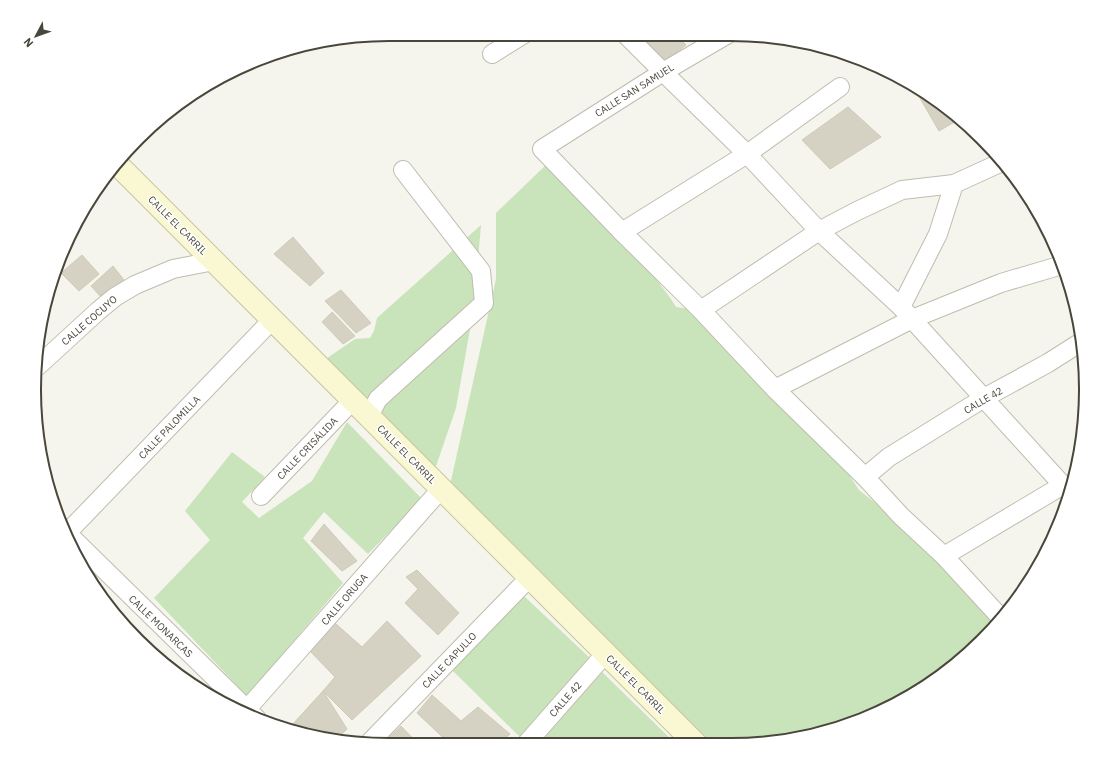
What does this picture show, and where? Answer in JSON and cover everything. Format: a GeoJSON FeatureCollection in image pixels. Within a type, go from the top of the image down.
{"type":"FeatureCollection","features":[{"type":"Feature","properties":{"kind":"main road","name":"CALLE EL CARRIL"},"geometry":{"type":"LineString","coordinates":[[121,168],[606,653],[688,738]]}},
{"type":"Feature","properties":{"kind":"street"},"geometry":{"type":"LineString","coordinates":[[492,54],[513,41]]}},
{"type":"Feature","properties":{"kind":"street"},"geometry":{"type":"LineString","coordinates":[[632,41],[747,154],[819,231],[906,313],[1065,488]]}},
{"type":"Feature","properties":{"kind":"street","name":"CALLE SAN SAMUEL"},"geometry":{"type":"LineString","coordinates":[[622,232],[542,149],[663,72],[716,41]]}},
{"type":"Feature","properties":{"kind":"street"},"geometry":{"type":"LineString","coordinates":[[840,87],[747,154],[622,232],[701,310],[775,389],[865,477],[901,516],[944,556],[997,614]]}},
{"type":"Feature","properties":{"kind":"street"},"geometry":{"type":"LineString","coordinates":[[701,310],[819,231],[857,211],[902,190],[954,184],[997,164]]}},
{"type":"Feature","properties":{"kind":"street"},"geometry":{"type":"LineString","coordinates":[[368,416],[378,399],[484,303],[481,271],[403,170]]}},
{"type":"Feature","properties":{"kind":"street"},"geometry":{"type":"LineString","coordinates":[[906,313],[938,234],[954,184]]}},
{"type":"Feature","properties":{"kind":"street","name":"CALLE COCUYO"},"geometry":{"type":"LineString","coordinates":[[42,362],[98,311],[115,297],[135,285],[173,269],[214,261]]}},
{"type":"Feature","properties":{"kind":"street"},"geometry":{"type":"LineString","coordinates":[[775,389],[906,313],[1057,267]]}},
{"type":"Feature","properties":{"kind":"street","name":"CALLE PALOMILLA"},"geometry":{"type":"LineString","coordinates":[[70,528],[272,320]]}},
{"type":"Feature","properties":{"kind":"street","name":"CALLE 42"},"geometry":{"type":"LineString","coordinates":[[865,477],[889,457],[984,398],[1048,363],[1076,345]]}},
{"type":"Feature","properties":{"kind":"street","name":"CALLE CRISÁLIDA"},"geometry":{"type":"LineString","coordinates":[[261,496],[353,400]]}},
{"type":"Feature","properties":{"kind":"street","name":"CALLE ORUGA"},"geometry":{"type":"LineString","coordinates":[[255,711],[441,489]]}},
{"type":"Feature","properties":{"kind":"street"},"geometry":{"type":"LineString","coordinates":[[944,556],[1064,490]]}},
{"type":"Feature","properties":{"kind":"street","name":"CALLE MONARCAS"},"geometry":{"type":"LineString","coordinates":[[77,543],[243,706]]}},
{"type":"Feature","properties":{"kind":"street","name":"CALLE CAPULLO"},"geometry":{"type":"LineString","coordinates":[[375,737],[530,577]]}},
{"type":"Feature","properties":{"kind":"street","name":"CALLE 42"},"geometry":{"type":"LineString","coordinates":[[531,738],[606,653]]}},
{"type":"Feature","properties":{"kind":"green space"},"geometry":{"type":"Polygon","coordinates":[[[547,164],[606,228],[623,235],[676,307],[698,310],[839,460],[859,490],[896,519],[998,613],[977,636],[943,666],[905,691],[885,702],[843,720],[776,735],[730,738],[694,738],[448,494],[496,279],[496,213],[547,164]]]}},
{"type":"Feature","properties":{"kind":"green space"},"geometry":{"type":"Polygon","coordinates":[[[481,225],[474,307],[456,408],[434,472],[323,361],[355,339],[370,338],[374,331],[377,318],[481,225]]]}},
{"type":"Feature","properties":{"kind":"green space"},"geometry":{"type":"Polygon","coordinates":[[[347,422],[422,499],[368,554],[324,512],[303,538],[343,583],[247,696],[154,598],[210,540],[185,511],[232,452],[265,477],[242,502],[259,518],[312,481],[347,422]]]}},
{"type":"Feature","properties":{"kind":"green space"},"geometry":{"type":"Polygon","coordinates":[[[524,596],[591,659],[521,738],[452,670],[524,596]]]}},
{"type":"Feature","properties":{"kind":"green space"},"geometry":{"type":"Polygon","coordinates":[[[601,671],[670,738],[542,738],[601,671]]]}},
{"type":"Feature","properties":{"kind":"building"},"geometry":{"type":"Polygon","coordinates":[[[647,41],[682,41],[686,45],[664,62],[647,41]]]}},
{"type":"Feature","properties":{"kind":"building"},"geometry":{"type":"Polygon","coordinates":[[[919,97],[954,122],[939,131],[919,97]]]}},
{"type":"Feature","properties":{"kind":"building"},"geometry":{"type":"Polygon","coordinates":[[[848,107],[881,137],[830,169],[802,140],[848,107]]]}},
{"type":"Feature","properties":{"kind":"building"},"geometry":{"type":"Polygon","coordinates":[[[293,237],[324,273],[310,286],[274,254],[293,237]]]}},
{"type":"Feature","properties":{"kind":"building"},"geometry":{"type":"Polygon","coordinates":[[[82,255],[99,274],[79,291],[61,273],[82,255]]]}},
{"type":"Feature","properties":{"kind":"building"},"geometry":{"type":"Polygon","coordinates":[[[113,266],[124,280],[101,297],[91,286],[113,266]]]}},
{"type":"Feature","properties":{"kind":"building"},"geometry":{"type":"Polygon","coordinates":[[[341,290],[371,323],[356,333],[325,301],[341,290]]]}},
{"type":"Feature","properties":{"kind":"building"},"geometry":{"type":"Polygon","coordinates":[[[332,312],[355,336],[343,344],[322,322],[332,312]]]}},
{"type":"Feature","properties":{"kind":"building"},"geometry":{"type":"Polygon","coordinates":[[[324,524],[357,561],[342,571],[311,541],[324,524]]]}},
{"type":"Feature","properties":{"kind":"building"},"geometry":{"type":"Polygon","coordinates":[[[417,570],[459,613],[438,635],[405,603],[418,589],[406,577],[417,570]]]}},
{"type":"Feature","properties":{"kind":"building"},"geometry":{"type":"Polygon","coordinates":[[[387,621],[421,656],[352,720],[323,691],[335,677],[309,650],[335,623],[362,647],[387,621]]]}},
{"type":"Feature","properties":{"kind":"building"},"geometry":{"type":"Polygon","coordinates":[[[323,691],[347,729],[341,735],[293,724],[323,691]]]}},
{"type":"Feature","properties":{"kind":"building"},"geometry":{"type":"Polygon","coordinates":[[[432,695],[461,721],[478,707],[510,734],[506,738],[444,738],[417,713],[432,695]]]}},
{"type":"Feature","properties":{"kind":"building"},"geometry":{"type":"Polygon","coordinates":[[[401,726],[412,738],[390,738],[388,738],[401,726]]]}}]}
